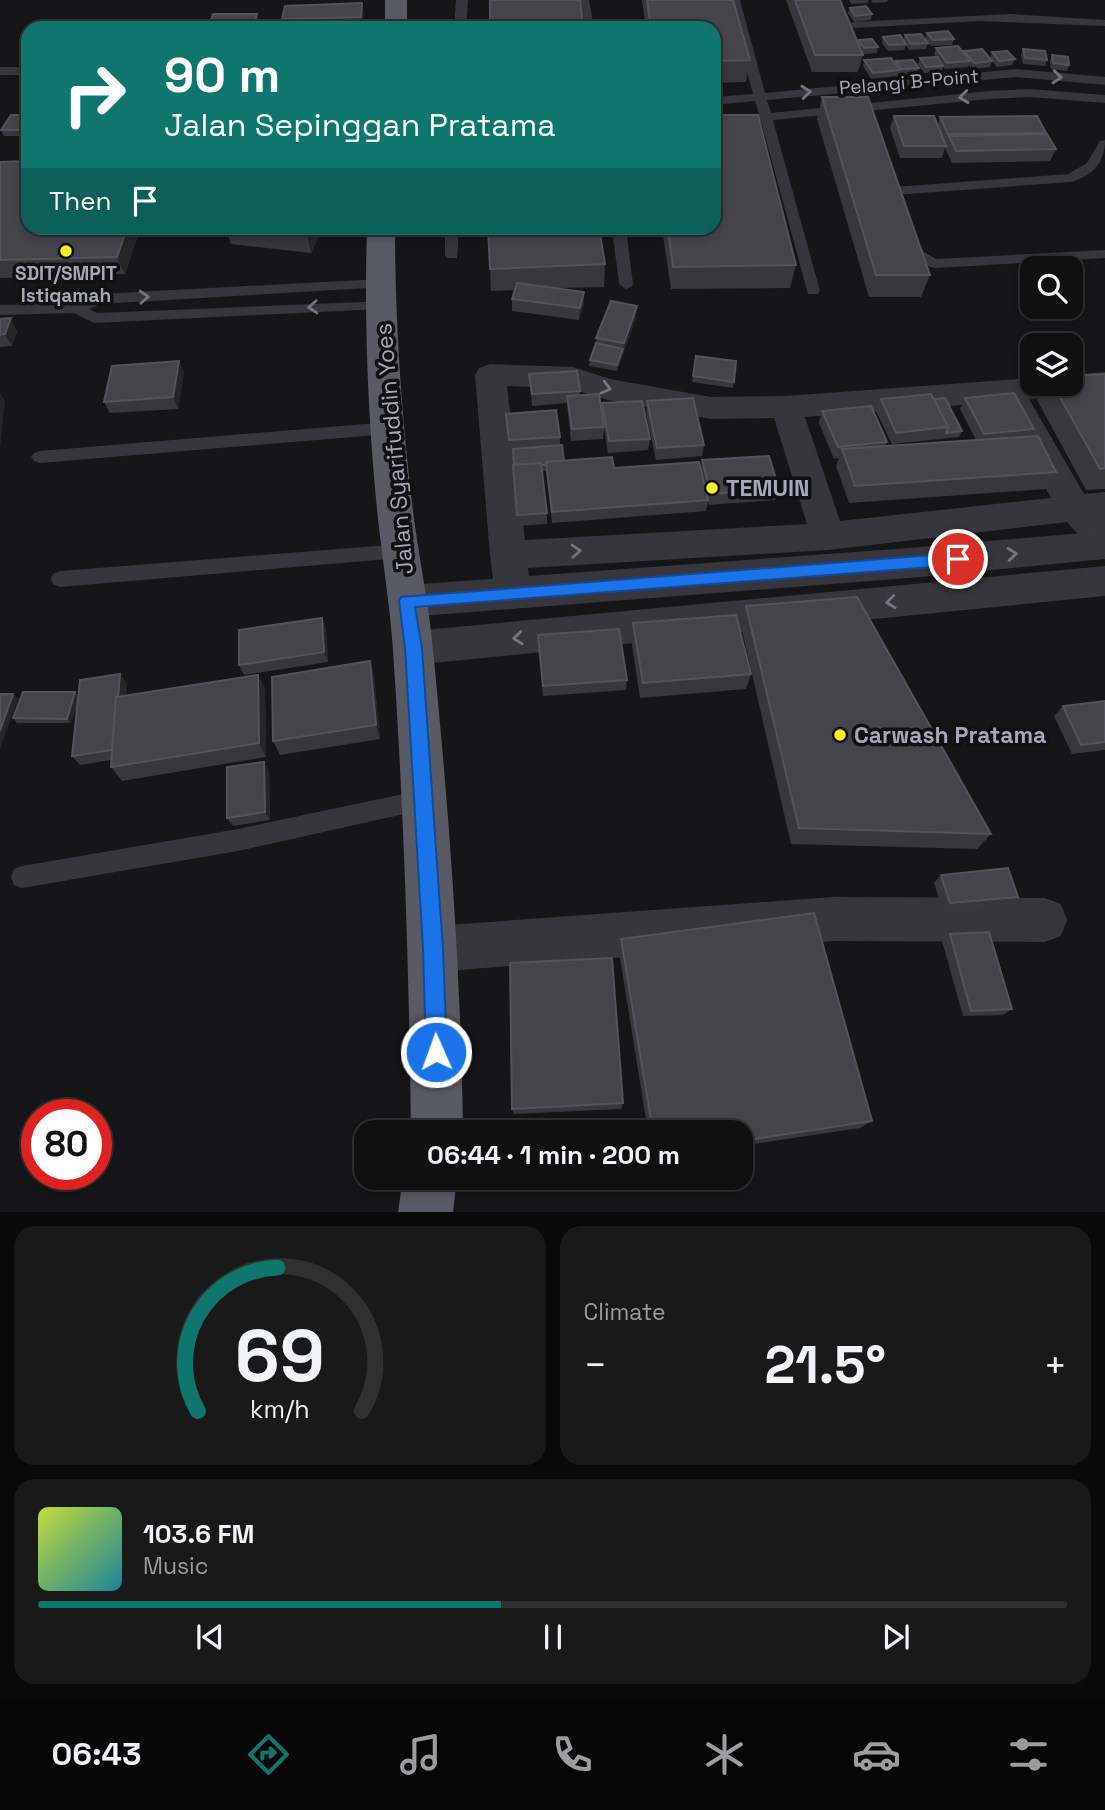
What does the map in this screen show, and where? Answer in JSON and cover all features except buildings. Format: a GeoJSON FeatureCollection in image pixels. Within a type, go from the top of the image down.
{"type":"FeatureCollection","features":[{"type":"Feature","properties":{"kind":"highway"},"geometry":{"type":"LineString","coordinates":[[396,0],[396,21]]}},
{"type":"Feature","properties":{"kind":"highway","name":"Jalan Syarifuddin Yoes"},"geometry":{"type":"LineString","coordinates":[[382,235],[381,294],[389,428],[414,648],[433,949],[436,1120]]}},
{"type":"Feature","properties":{"kind":"highway"},"geometry":{"type":"LineString","coordinates":[[425,1212],[428,1190]]}},
{"type":"Feature","properties":{"kind":"street"},"geometry":{"type":"LineString","coordinates":[[513,594],[490,375],[573,378],[608,389],[711,408],[786,407],[1105,383]]}},
{"type":"Feature","properties":{"kind":"street"},"geometry":{"type":"LineString","coordinates":[[407,601],[730,577],[1105,543],[1089,507],[1009,391]]}},
{"type":"Feature","properties":{"kind":"street"},"geometry":{"type":"LineString","coordinates":[[786,407],[828,536]]}},
{"type":"Feature","properties":{"kind":"street"},"geometry":{"type":"LineString","coordinates":[[508,555],[828,536],[1089,507]]}},
{"type":"Feature","properties":{"kind":"street"},"geometry":{"type":"LineString","coordinates":[[730,577],[740,617]]}},
{"type":"Feature","properties":{"kind":"street"},"geometry":{"type":"LineString","coordinates":[[414,648],[1105,581]]}},
{"type":"Feature","properties":{"kind":"street"},"geometry":{"type":"LineString","coordinates":[[433,949],[833,919],[1045,920]]}},
{"type":"Feature","properties":{"kind":"lane"},"geometry":{"type":"LineString","coordinates":[[460,21],[462,0]]}},
{"type":"Feature","properties":{"kind":"lane"},"geometry":{"type":"LineString","coordinates":[[583,0],[587,21]]}},
{"type":"Feature","properties":{"kind":"lane"},"geometry":{"type":"LineString","coordinates":[[734,0],[813,291]]}},
{"type":"Feature","properties":{"kind":"lane"},"geometry":{"type":"LineString","coordinates":[[854,24],[972,16],[1056,18],[1105,23]]}},
{"type":"Feature","properties":{"kind":"lane"},"geometry":{"type":"LineString","coordinates":[[0,71],[21,71]]}},
{"type":"Feature","properties":{"kind":"lane"},"geometry":{"type":"LineString","coordinates":[[1016,73],[1030,93]]}},
{"type":"Feature","properties":{"kind":"lane","name":"Pelangi B-Point"},"geometry":{"type":"LineString","coordinates":[[721,100],[1016,73],[1105,81]]}},
{"type":"Feature","properties":{"kind":"lane"},"geometry":{"type":"LineString","coordinates":[[848,87],[863,114]]}},
{"type":"Feature","properties":{"kind":"lane","name":"Pelangi B-Point"},"geometry":{"type":"LineString","coordinates":[[721,121],[863,114],[1030,93],[1105,99]]}},
{"type":"Feature","properties":{"kind":"lane"},"geometry":{"type":"LineString","coordinates":[[894,191],[1071,178],[1092,166],[1105,144]]}},
{"type":"Feature","properties":{"kind":"lane"},"geometry":{"type":"LineString","coordinates":[[905,224],[916,254],[930,263],[1105,254]]}},
{"type":"Feature","properties":{"kind":"lane"},"geometry":{"type":"LineString","coordinates":[[452,235],[452,255]]}},
{"type":"Feature","properties":{"kind":"lane"},"geometry":{"type":"LineString","coordinates":[[620,235],[626,284]]}},
{"type":"Feature","properties":{"kind":"lane"},"geometry":{"type":"LineString","coordinates":[[0,310],[77,308],[94,318],[381,294]]}},
{"type":"Feature","properties":{"kind":"lane"},"geometry":{"type":"LineString","coordinates":[[40,457],[389,428]]}},
{"type":"Feature","properties":{"kind":"lane"},"geometry":{"type":"LineString","coordinates":[[60,579],[401,551]]}},
{"type":"Feature","properties":{"kind":"lane"},"geometry":{"type":"LineString","coordinates":[[22,877],[238,840],[422,800]]}},
{"type":"Feature","properties":{"kind":"place","name":"SDIT/SMPIT Istiqamah"},"geometry":{"type":"Point","coordinates":[66,251]}},
{"type":"Feature","properties":{"kind":"place","name":"TEMUIN"},"geometry":{"type":"Point","coordinates":[712,488]}},
{"type":"Feature","properties":{"kind":"place","name":"Carwash Pratama"},"geometry":{"type":"Point","coordinates":[840,735]}},
{"type":"Feature","properties":{"kind":"route"},"geometry":{"type":"LineString","coordinates":[[436,1052],[433,949],[414,648],[407,601],[958,559]]}}]}
